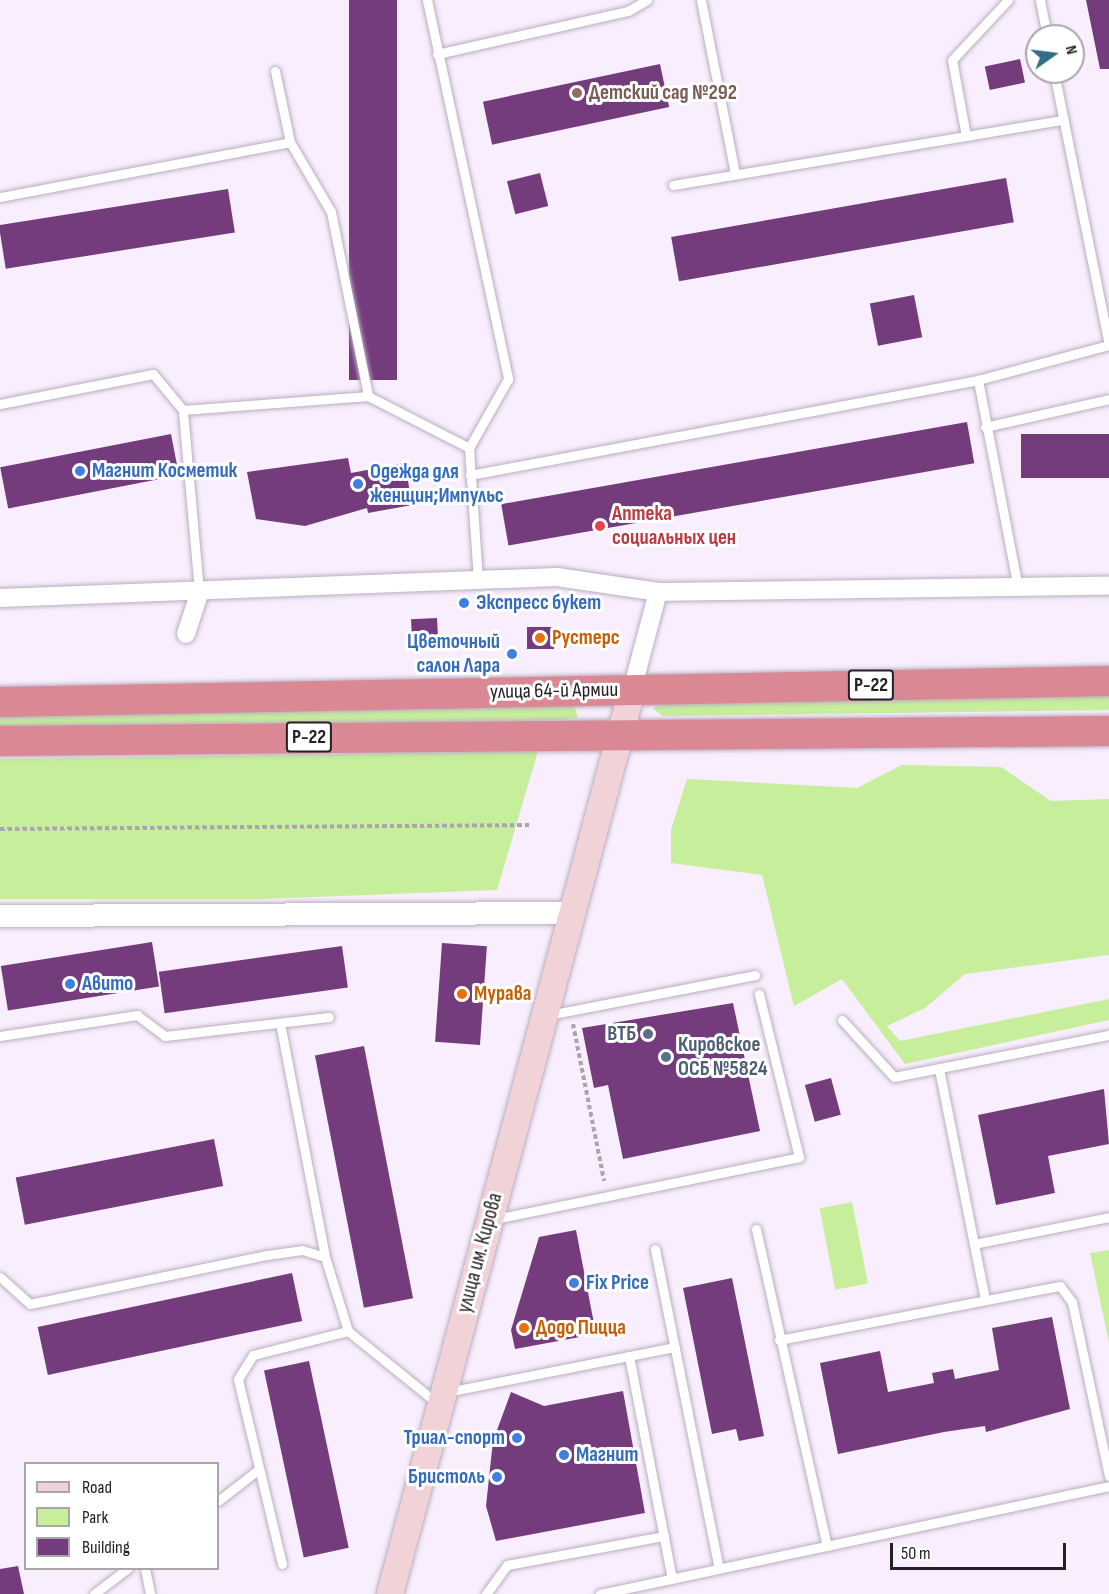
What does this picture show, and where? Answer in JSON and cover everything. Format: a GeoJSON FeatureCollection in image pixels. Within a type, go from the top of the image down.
{"type":"FeatureCollection","features":[{"type":"Feature","properties":{"kind":"highway","name":"улица 64-й Армии"},"geometry":{"type":"LineString","coordinates":[[0,702],[1109,681]]}},
{"type":"Feature","properties":{"kind":"highway","name":"улица 64-й Армии"},"geometry":{"type":"LineString","coordinates":[[0,741],[1109,731]]}},
{"type":"Feature","properties":{"kind":"main road","name":"улица им. Кирова"},"geometry":{"type":"LineString","coordinates":[[390,1594],[570,912],[632,690]]}},
{"type":"Feature","properties":{"kind":"street"},"geometry":{"type":"LineString","coordinates":[[0,598],[199,594],[557,577],[658,592],[1109,586]]}},
{"type":"Feature","properties":{"kind":"street"},"geometry":{"type":"LineString","coordinates":[[632,690],[658,592]]}},
{"type":"Feature","properties":{"kind":"street"},"geometry":{"type":"LineString","coordinates":[[186,634],[199,594]]}},
{"type":"Feature","properties":{"kind":"street"},"geometry":{"type":"LineString","coordinates":[[0,916],[570,912]]}},
{"type":"Feature","properties":{"kind":"lane"},"geometry":{"type":"LineString","coordinates":[[427,0],[508,379],[469,448],[477,580]]}},
{"type":"Feature","properties":{"kind":"lane"},"geometry":{"type":"LineString","coordinates":[[437,54],[628,11],[646,0]]}},
{"type":"Feature","properties":{"kind":"lane"},"geometry":{"type":"LineString","coordinates":[[701,0],[735,174]]}},
{"type":"Feature","properties":{"kind":"lane"},"geometry":{"type":"LineString","coordinates":[[966,136],[952,60],[1008,0]]}},
{"type":"Feature","properties":{"kind":"lane"},"geometry":{"type":"LineString","coordinates":[[1040,0],[1045,24]]}},
{"type":"Feature","properties":{"kind":"lane"},"geometry":{"type":"LineString","coordinates":[[275,71],[290,142],[331,212],[368,396]]}},
{"type":"Feature","properties":{"kind":"lane"},"geometry":{"type":"LineString","coordinates":[[470,475],[978,380],[1109,345],[1056,84]]}},
{"type":"Feature","properties":{"kind":"lane"},"geometry":{"type":"LineString","coordinates":[[673,185],[1064,120]]}},
{"type":"Feature","properties":{"kind":"lane"},"geometry":{"type":"LineString","coordinates":[[0,197],[290,142]]}},
{"type":"Feature","properties":{"kind":"lane"},"geometry":{"type":"LineString","coordinates":[[0,404],[153,374],[183,410],[199,594]]}},
{"type":"Feature","properties":{"kind":"lane"},"geometry":{"type":"LineString","coordinates":[[978,380],[985,427],[1018,588]]}},
{"type":"Feature","properties":{"kind":"lane"},"geometry":{"type":"LineString","coordinates":[[183,410],[368,396],[469,448]]}},
{"type":"Feature","properties":{"kind":"lane"},"geometry":{"type":"LineString","coordinates":[[985,427],[1109,399]]}},
{"type":"Feature","properties":{"kind":"lane"},"geometry":{"type":"LineString","coordinates":[[544,1016],[755,975]]}},
{"type":"Feature","properties":{"kind":"lane"},"geometry":{"type":"LineString","coordinates":[[489,1220],[799,1157],[759,994]]}},
{"type":"Feature","properties":{"kind":"lane"},"geometry":{"type":"LineString","coordinates":[[0,1036],[137,1015],[165,1036],[329,1017]]}},
{"type":"Feature","properties":{"kind":"lane"},"geometry":{"type":"LineString","coordinates":[[842,1020],[887,1073],[894,1077],[1109,1035]]}},
{"type":"Feature","properties":{"kind":"lane"},"geometry":{"type":"LineString","coordinates":[[280,1023],[325,1257],[348,1331],[442,1399],[675,1347]]}},
{"type":"Feature","properties":{"kind":"lane"},"geometry":{"type":"LineString","coordinates":[[939,1069],[985,1299]]}},
{"type":"Feature","properties":{"kind":"lane"},"geometry":{"type":"LineString","coordinates":[[974,1244],[1109,1216]]}},
{"type":"Feature","properties":{"kind":"lane"},"geometry":{"type":"LineString","coordinates":[[756,1229],[779,1340],[827,1546]]}},
{"type":"Feature","properties":{"kind":"lane"},"geometry":{"type":"LineString","coordinates":[[655,1249],[720,1568]]}},
{"type":"Feature","properties":{"kind":"lane"},"geometry":{"type":"LineString","coordinates":[[0,1277],[30,1304],[267,1255],[302,1250],[325,1257]]}},
{"type":"Feature","properties":{"kind":"lane"},"geometry":{"type":"LineString","coordinates":[[779,1340],[1051,1286],[1067,1291],[1109,1476]]}},
{"type":"Feature","properties":{"kind":"lane"},"geometry":{"type":"LineString","coordinates":[[282,1564],[238,1379],[252,1355],[348,1331]]}},
{"type":"Feature","properties":{"kind":"lane"},"geometry":{"type":"LineString","coordinates":[[628,1356],[672,1579]]}},
{"type":"Feature","properties":{"kind":"lane"},"geometry":{"type":"LineString","coordinates":[[219,1500],[259,1469]]}},
{"type":"Feature","properties":{"kind":"lane"},"geometry":{"type":"LineString","coordinates":[[600,1594],[1109,1486]]}},
{"type":"Feature","properties":{"kind":"lane"},"geometry":{"type":"LineString","coordinates":[[486,1594],[507,1565],[664,1536]]}},
{"type":"Feature","properties":{"kind":"lane"},"geometry":{"type":"LineString","coordinates":[[94,1594],[127,1570]]}},
{"type":"Feature","properties":{"kind":"lane"},"geometry":{"type":"LineString","coordinates":[[145,1570],[150,1594]]}},
{"type":"Feature","properties":{"kind":"path"},"geometry":{"type":"LineString","coordinates":[[0,829],[529,825]]}},
{"type":"Feature","properties":{"kind":"path"},"geometry":{"type":"LineString","coordinates":[[571,1010],[608,1197]]}},
{"type":"Feature","properties":{"kind":"green space"},"geometry":{"type":"Polygon","coordinates":[[[1109,694],[1109,710],[663,716],[653,709],[663,700],[1109,694]]]}},
{"type":"Feature","properties":{"kind":"green space"},"geometry":{"type":"Polygon","coordinates":[[[572,701],[578,717],[563,720],[0,729],[0,712],[572,701]]]}},
{"type":"Feature","properties":{"kind":"green space"},"geometry":{"type":"Polygon","coordinates":[[[538,751],[497,890],[262,899],[0,899],[0,759],[538,751]]]}},
{"type":"Feature","properties":{"kind":"green space"},"geometry":{"type":"Polygon","coordinates":[[[902,765],[1001,767],[1051,801],[1109,799],[1109,955],[965,974],[925,1008],[887,1026],[900,1041],[1109,999],[1109,1020],[905,1064],[842,979],[794,1006],[762,875],[671,863],[671,830],[687,779],[857,788],[902,765]]]}},
{"type":"Feature","properties":{"kind":"green space"},"geometry":{"type":"Polygon","coordinates":[[[852,1202],[868,1283],[835,1290],[820,1208],[852,1202]]]}},
{"type":"Feature","properties":{"kind":"green space"},"geometry":{"type":"Polygon","coordinates":[[[1109,1250],[1109,1343],[1090,1253],[1109,1250]]]}},
{"type":"Feature","properties":{"kind":"building"},"geometry":{"type":"Polygon","coordinates":[[[349,0],[397,0],[397,380],[349,380],[349,0]]]}},
{"type":"Feature","properties":{"kind":"building"},"geometry":{"type":"Polygon","coordinates":[[[1086,0],[1109,0],[1109,69],[1100,69],[1086,0]]]}},
{"type":"Feature","properties":{"kind":"building"},"geometry":{"type":"Polygon","coordinates":[[[1020,59],[1025,82],[990,90],[985,66],[1020,59]]]}},
{"type":"Feature","properties":{"kind":"building"},"geometry":{"type":"Polygon","coordinates":[[[660,64],[669,107],[492,145],[483,102],[660,64]]]}},
{"type":"Feature","properties":{"kind":"building"},"geometry":{"type":"Polygon","coordinates":[[[540,173],[548,206],[515,214],[507,181],[540,173]]]}},
{"type":"Feature","properties":{"kind":"building"},"geometry":{"type":"Polygon","coordinates":[[[1006,178],[1014,222],[679,281],[671,237],[1006,178]]]}},
{"type":"Feature","properties":{"kind":"building"},"geometry":{"type":"Polygon","coordinates":[[[228,189],[235,232],[6,269],[0,225],[228,189]]]}},
{"type":"Feature","properties":{"kind":"building"},"geometry":{"type":"Polygon","coordinates":[[[914,295],[922,337],[878,346],[870,304],[914,295]]]}},
{"type":"Feature","properties":{"kind":"building"},"geometry":{"type":"Polygon","coordinates":[[[967,422],[974,463],[508,545],[501,504],[967,422]]]}},
{"type":"Feature","properties":{"kind":"building"},"geometry":{"type":"Polygon","coordinates":[[[171,434],[179,475],[8,508],[0,467],[171,434]]]}},
{"type":"Feature","properties":{"kind":"building"},"geometry":{"type":"Polygon","coordinates":[[[1021,434],[1109,434],[1109,478],[1021,478],[1021,434]]]}},
{"type":"Feature","properties":{"kind":"building"},"geometry":{"type":"Polygon","coordinates":[[[348,458],[351,473],[405,463],[412,505],[368,513],[367,508],[305,526],[256,519],[247,472],[348,458]]]}},
{"type":"Feature","properties":{"kind":"building"},"geometry":{"type":"Polygon","coordinates":[[[437,618],[438,640],[412,641],[411,619],[437,618]]]}},
{"type":"Feature","properties":{"kind":"building","name":"Рустерс"},"geometry":{"type":"Polygon","coordinates":[[[527,627],[554,627],[554,649],[527,649],[527,627]]]}},
{"type":"Feature","properties":{"kind":"building"},"geometry":{"type":"Polygon","coordinates":[[[152,942],[159,986],[8,1010],[1,966],[152,942]]]}},
{"type":"Feature","properties":{"kind":"building","name":"Мурава"},"geometry":{"type":"Polygon","coordinates":[[[442,943],[487,946],[480,1045],[435,1042],[442,943]]]}},
{"type":"Feature","properties":{"kind":"building"},"geometry":{"type":"Polygon","coordinates":[[[342,946],[348,988],[165,1013],[159,972],[342,946]]]}},
{"type":"Feature","properties":{"kind":"building","name":"Кировское ОСБ №5824"},"geometry":{"type":"Polygon","coordinates":[[[733,1003],[760,1131],[623,1159],[608,1085],[594,1088],[582,1028],[733,1003]]]}},
{"type":"Feature","properties":{"kind":"building"},"geometry":{"type":"Polygon","coordinates":[[[364,1046],[413,1298],[364,1308],[315,1056],[364,1046]]]}},
{"type":"Feature","properties":{"kind":"building"},"geometry":{"type":"Polygon","coordinates":[[[831,1078],[841,1115],[815,1122],[805,1085],[831,1078]]]}},
{"type":"Feature","properties":{"kind":"building"},"geometry":{"type":"Polygon","coordinates":[[[1104,1089],[1109,1144],[1048,1156],[1055,1193],[996,1205],[978,1115],[1104,1089]]]}},
{"type":"Feature","properties":{"kind":"building"},"geometry":{"type":"Polygon","coordinates":[[[214,1139],[223,1186],[25,1225],[16,1178],[214,1139]]]}},
{"type":"Feature","properties":{"kind":"building"},"geometry":{"type":"Polygon","coordinates":[[[576,1230],[596,1334],[515,1349],[511,1330],[539,1237],[576,1230]]]}},
{"type":"Feature","properties":{"kind":"building"},"geometry":{"type":"Polygon","coordinates":[[[292,1273],[302,1321],[48,1375],[38,1327],[292,1273]]]}},
{"type":"Feature","properties":{"kind":"building"},"geometry":{"type":"Polygon","coordinates":[[[732,1278],[764,1436],[739,1441],[736,1429],[712,1434],[683,1288],[732,1278]]]}},
{"type":"Feature","properties":{"kind":"building"},"geometry":{"type":"Polygon","coordinates":[[[1052,1317],[1070,1409],[986,1432],[985,1426],[944,1432],[838,1454],[820,1363],[880,1351],[888,1392],[934,1383],[932,1373],[953,1369],[955,1379],[999,1370],[992,1328],[1052,1317]]]}},
{"type":"Feature","properties":{"kind":"building"},"geometry":{"type":"Polygon","coordinates":[[[309,1361],[349,1548],[304,1557],[264,1371],[309,1361]]]}},
{"type":"Feature","properties":{"kind":"building"},"geometry":{"type":"Polygon","coordinates":[[[623,1391],[645,1513],[496,1541],[486,1506],[493,1441],[511,1392],[544,1406],[623,1391]]]}},
{"type":"Feature","properties":{"kind":"building"},"geometry":{"type":"Polygon","coordinates":[[[18,1566],[24,1594],[0,1594],[0,1569],[18,1566]]]}},
{"type":"Feature","properties":{"kind":"place","name":"Детский сад №292"},"geometry":{"type":"Point","coordinates":[577,93]}},
{"type":"Feature","properties":{"kind":"place","name":"Магнит Косметик"},"geometry":{"type":"Point","coordinates":[80,471]}},
{"type":"Feature","properties":{"kind":"place","name":"Одежда для женщин;Импульс"},"geometry":{"type":"Point","coordinates":[358,484]}},
{"type":"Feature","properties":{"kind":"place","name":"Аптека социальных цен"},"geometry":{"type":"Point","coordinates":[600,526]}},
{"type":"Feature","properties":{"kind":"place","name":"Экспресс букет"},"geometry":{"type":"Point","coordinates":[464,603]}},
{"type":"Feature","properties":{"kind":"place","name":"Рустерс"},"geometry":{"type":"Point","coordinates":[540,638]}},
{"type":"Feature","properties":{"kind":"place","name":"Цветочный салон Лара"},"geometry":{"type":"Point","coordinates":[512,654]}},
{"type":"Feature","properties":{"kind":"place","name":"Авито"},"geometry":{"type":"Point","coordinates":[70,984]}},
{"type":"Feature","properties":{"kind":"place","name":"Мурава"},"geometry":{"type":"Point","coordinates":[462,994]}},
{"type":"Feature","properties":{"kind":"place","name":"ВТБ"},"geometry":{"type":"Point","coordinates":[648,1034]}},
{"type":"Feature","properties":{"kind":"place","name":"Кировское ОСБ №5824"},"geometry":{"type":"Point","coordinates":[666,1057]}},
{"type":"Feature","properties":{"kind":"place","name":"Fix Price"},"geometry":{"type":"Point","coordinates":[574,1283]}},
{"type":"Feature","properties":{"kind":"place","name":"Додо Пицца"},"geometry":{"type":"Point","coordinates":[524,1328]}},
{"type":"Feature","properties":{"kind":"place","name":"Триал-спорт"},"geometry":{"type":"Point","coordinates":[517,1438]}},
{"type":"Feature","properties":{"kind":"place","name":"Магнит"},"geometry":{"type":"Point","coordinates":[564,1455]}},
{"type":"Feature","properties":{"kind":"place","name":"Бристоль"},"geometry":{"type":"Point","coordinates":[497,1477]}}]}
